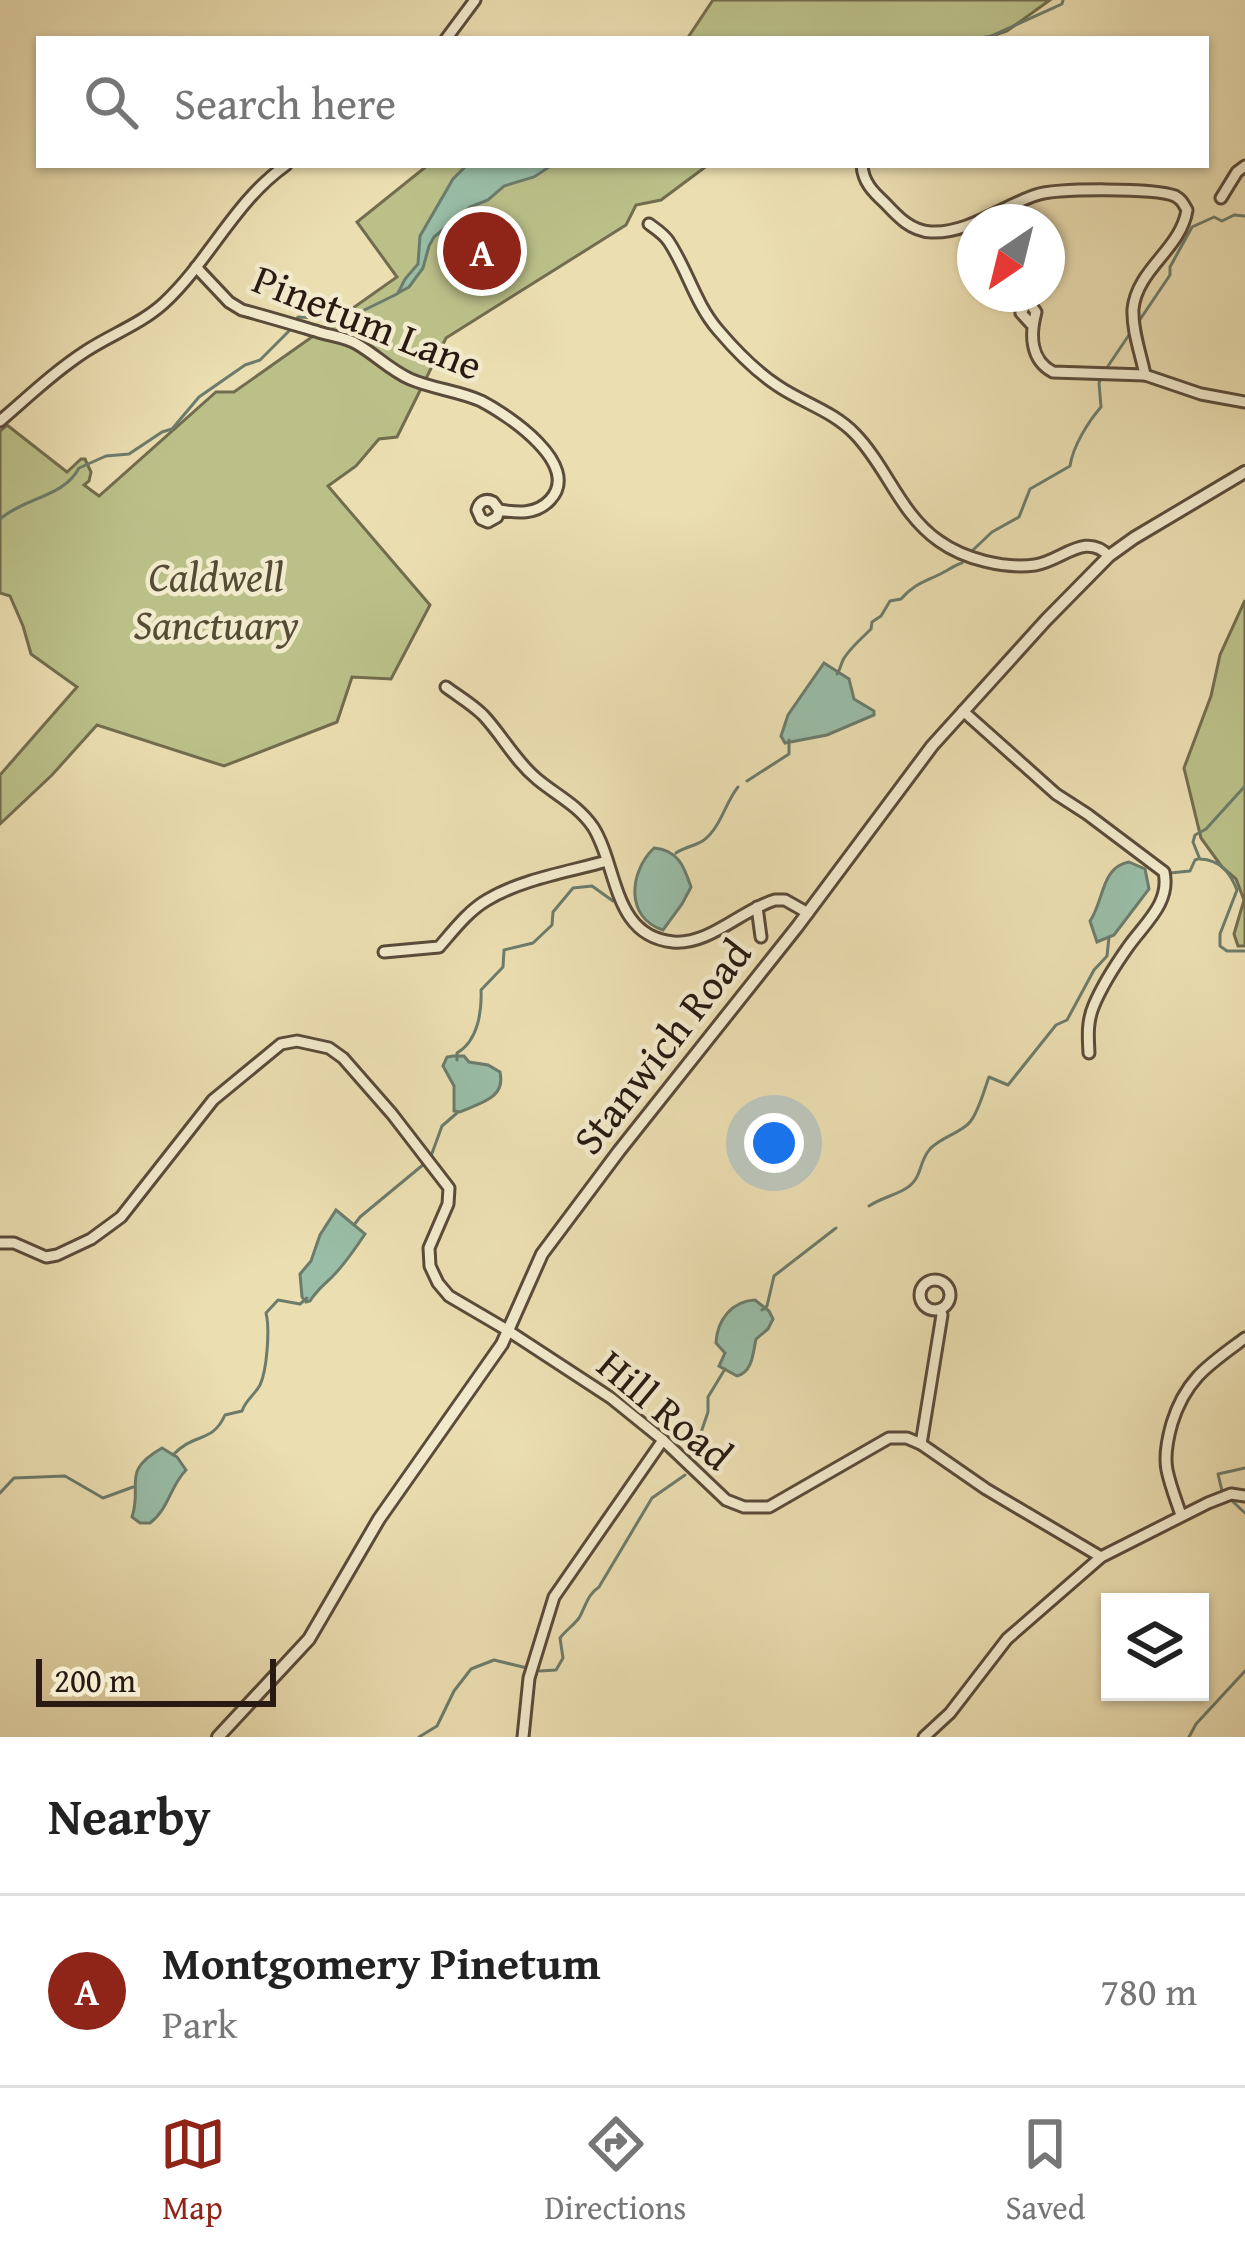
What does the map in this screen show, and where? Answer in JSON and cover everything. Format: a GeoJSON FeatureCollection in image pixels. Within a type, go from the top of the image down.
{"type":"FeatureCollection","features":[{"type":"Feature","properties":{"kind":"street"},"geometry":{"type":"LineString","coordinates":[[448,36],[475,0]]}},
{"type":"Feature","properties":{"kind":"street"},"geometry":{"type":"LineString","coordinates":[[1221,198],[1245,166]]}},
{"type":"Feature","properties":{"kind":"street"},"geometry":{"type":"LineString","coordinates":[[0,421],[78,356],[149,315],[171,296],[250,195],[282,168]]}},
{"type":"Feature","properties":{"kind":"street"},"geometry":{"type":"LineString","coordinates":[[862,168],[875,194],[910,226],[928,232],[962,226],[1044,192],[1099,190],[1180,199],[1187,210],[1184,225],[1143,281],[1135,300],[1135,328],[1145,375]]}},
{"type":"Feature","properties":{"kind":"street"},"geometry":{"type":"LineString","coordinates":[[650,224],[668,239],[694,295],[717,329],[776,385],[842,422],[857,436],[910,514],[932,536],[960,553],[996,563],[1042,565],[1092,544],[1109,556]]}},
{"type":"Feature","properties":{"kind":"street","name":"Pinetum Lane"},"geometry":{"type":"LineString","coordinates":[[196,267],[242,310],[354,342],[414,381],[479,400],[546,450],[560,478],[552,498],[536,510],[499,510]]}},
{"type":"Feature","properties":{"kind":"street"},"geometry":{"type":"LineString","coordinates":[[1032,325],[1042,366],[1062,374],[1145,375],[1201,394],[1245,402]]}},
{"type":"Feature","properties":{"kind":"street","name":"Stanwich Road"},"geometry":{"type":"LineString","coordinates":[[218,1737],[309,1639],[380,1519],[502,1344],[542,1254],[906,780],[963,711],[1109,556],[1245,472]]}},
{"type":"Feature","properties":{"kind":"street"},"geometry":{"type":"LineString","coordinates":[[446,687],[481,713],[536,779],[583,814],[602,843],[624,910],[643,930],[663,940],[684,942],[775,900],[785,900],[808,913]]}},
{"type":"Feature","properties":{"kind":"street"},"geometry":{"type":"LineString","coordinates":[[963,711],[1056,794],[1164,872],[1160,904],[1093,1006],[1089,1053]]}},
{"type":"Feature","properties":{"kind":"street"},"geometry":{"type":"LineString","coordinates":[[384,952],[439,947],[487,900],[524,884],[607,861]]}},
{"type":"Feature","properties":{"kind":"street"},"geometry":{"type":"LineString","coordinates":[[757,907],[761,937]]}},
{"type":"Feature","properties":{"kind":"street","name":"Hill Road"},"geometry":{"type":"LineString","coordinates":[[0,1243],[14,1243],[46,1257],[91,1239],[121,1216],[212,1100],[281,1044],[297,1041],[329,1048],[343,1058],[449,1188],[448,1204],[429,1248],[430,1266],[448,1296],[611,1398],[663,1440],[718,1495],[744,1508],[758,1509],[781,1502],[889,1438],[921,1444]]}},
{"type":"Feature","properties":{"kind":"street"},"geometry":{"type":"LineString","coordinates":[[940,1309],[921,1444],[1101,1557]]}},
{"type":"Feature","properties":{"kind":"street"},"geometry":{"type":"LineString","coordinates":[[1181,1515],[1166,1466],[1168,1436],[1178,1403],[1202,1370],[1245,1338]]}},
{"type":"Feature","properties":{"kind":"street"},"geometry":{"type":"LineString","coordinates":[[523,1737],[529,1678],[554,1598],[663,1440]]}},
{"type":"Feature","properties":{"kind":"street"},"geometry":{"type":"LineString","coordinates":[[924,1737],[950,1713],[1007,1639],[1101,1557],[1181,1515],[1231,1494],[1245,1496]]}},
{"type":"Feature","properties":{"kind":"green space"},"geometry":{"type":"Polygon","coordinates":[[[713,0],[1050,0],[993,36],[689,36],[713,0]]]}},
{"type":"Feature","properties":{"kind":"green space","name":"Caldwell Sanctuary"},"geometry":{"type":"Polygon","coordinates":[[[424,168],[704,168],[661,200],[636,205],[626,225],[446,338],[397,437],[379,439],[356,466],[328,486],[430,605],[391,679],[352,677],[337,722],[224,766],[97,725],[0,824],[0,775],[77,687],[31,654],[10,596],[0,593],[0,431],[7,425],[67,472],[85,459],[91,472],[84,485],[99,496],[216,392],[234,392],[397,277],[357,222],[424,168]]]}},
{"type":"Feature","properties":{"kind":"green space"},"geometry":{"type":"Polygon","coordinates":[[[1245,600],[1245,946],[1238,946],[1234,934],[1244,900],[1236,879],[1201,838],[1184,768],[1211,696],[1220,655],[1245,600]]]}},
{"type":"Feature","properties":{"kind":"shaded area"},"geometry":{"type":"Polygon","coordinates":[[[464,168],[548,168],[504,186],[434,237],[423,268],[398,293],[418,264],[420,236],[464,168]]]}},
{"type":"Feature","properties":{"kind":"shaded area"},"geometry":{"type":"Polygon","coordinates":[[[824,663],[849,679],[854,699],[874,715],[827,735],[785,743],[781,736],[788,715],[824,663]]]}},
{"type":"Feature","properties":{"kind":"shaded area"},"geometry":{"type":"Polygon","coordinates":[[[654,848],[679,860],[691,887],[663,930],[642,916],[635,894],[640,869],[654,848]]]}},
{"type":"Feature","properties":{"kind":"shaded area"},"geometry":{"type":"Polygon","coordinates":[[[1129,862],[1145,869],[1149,889],[1114,935],[1097,942],[1090,921],[1108,878],[1129,862]]]}},
{"type":"Feature","properties":{"kind":"shaded area"},"geometry":{"type":"Polygon","coordinates":[[[464,1056],[500,1072],[501,1081],[495,1094],[460,1112],[454,1111],[454,1086],[443,1066],[447,1057],[464,1056]]]}},
{"type":"Feature","properties":{"kind":"shaded area"},"geometry":{"type":"Polygon","coordinates":[[[336,1210],[365,1234],[306,1302],[300,1274],[336,1210]]]}},
{"type":"Feature","properties":{"kind":"shaded area"},"geometry":{"type":"Polygon","coordinates":[[[755,1300],[773,1319],[756,1339],[749,1366],[737,1376],[719,1366],[725,1353],[716,1343],[717,1335],[733,1308],[755,1300]]]}},
{"type":"Feature","properties":{"kind":"shaded area"},"geometry":{"type":"Polygon","coordinates":[[[162,1448],[186,1470],[156,1517],[140,1523],[132,1517],[137,1472],[162,1448]]]}},
{"type":"Feature","properties":{"kind":"waterway"},"geometry":{"type":"LineString","coordinates":[[991,36],[1063,0]]}},
{"type":"Feature","properties":{"kind":"waterway"},"geometry":{"type":"LineString","coordinates":[[1137,324],[1170,275],[1192,227],[1214,217],[1222,221],[1245,216]]}},
{"type":"Feature","properties":{"kind":"waterway"},"geometry":{"type":"LineString","coordinates":[[296,320],[346,319],[397,294]]}},
{"type":"Feature","properties":{"kind":"waterway"},"geometry":{"type":"LineString","coordinates":[[0,519],[64,485],[79,468],[106,456],[129,454],[172,429],[199,397],[260,360],[291,329]]}},
{"type":"Feature","properties":{"kind":"waterway"},"geometry":{"type":"LineString","coordinates":[[1106,369],[1131,332]]}},
{"type":"Feature","properties":{"kind":"waterway"},"geometry":{"type":"LineString","coordinates":[[973,550],[1019,517],[1030,489],[1070,466],[1074,450],[1101,407],[1102,377]]}},
{"type":"Feature","properties":{"kind":"waterway"},"geometry":{"type":"LineString","coordinates":[[837,674],[845,656],[890,601],[962,563]]}},
{"type":"Feature","properties":{"kind":"waterway"},"geometry":{"type":"LineString","coordinates":[[747,781],[789,754],[789,740]]}},
{"type":"Feature","properties":{"kind":"waterway"},"geometry":{"type":"LineString","coordinates":[[1199,857],[1195,835],[1245,786]]}},
{"type":"Feature","properties":{"kind":"waterway"},"geometry":{"type":"LineString","coordinates":[[676,853],[710,835],[738,787]]}},
{"type":"Feature","properties":{"kind":"waterway"},"geometry":{"type":"LineString","coordinates":[[1170,873],[1190,871],[1198,859]]}},
{"type":"Feature","properties":{"kind":"waterway"},"geometry":{"type":"LineString","coordinates":[[1200,859],[1223,868],[1237,890],[1220,946],[1245,951]]}},
{"type":"Feature","properties":{"kind":"waterway"},"geometry":{"type":"LineString","coordinates":[[457,1060],[477,1025],[481,990],[503,967],[504,950],[533,943],[552,925],[553,912],[573,888],[592,886],[613,901]]}},
{"type":"Feature","properties":{"kind":"waterway"},"geometry":{"type":"LineString","coordinates":[[869,1206],[911,1185],[930,1149],[970,1122],[989,1077],[1008,1085],[1056,1025],[1067,1020],[1094,970],[1107,956],[1109,937]]}},
{"type":"Feature","properties":{"kind":"waterway"},"geometry":{"type":"LineString","coordinates":[[431,1156],[442,1126],[457,1113]]}},
{"type":"Feature","properties":{"kind":"waterway"},"geometry":{"type":"LineString","coordinates":[[354,1225],[424,1164]]}},
{"type":"Feature","properties":{"kind":"waterway"},"geometry":{"type":"LineString","coordinates":[[762,1310],[774,1276],[836,1228]]}},
{"type":"Feature","properties":{"kind":"waterway"},"geometry":{"type":"LineString","coordinates":[[173,1455],[214,1430],[225,1415],[242,1411],[262,1378],[266,1313],[278,1300],[300,1304],[307,1298]]}},
{"type":"Feature","properties":{"kind":"waterway"},"geometry":{"type":"LineString","coordinates":[[693,1456],[708,1412],[708,1397],[725,1369]]}},
{"type":"Feature","properties":{"kind":"waterway"},"geometry":{"type":"LineString","coordinates":[[1222,1491],[1218,1474],[1245,1468]]}},
{"type":"Feature","properties":{"kind":"waterway"},"geometry":{"type":"LineString","coordinates":[[540,1671],[556,1670],[563,1658],[560,1638],[579,1618],[652,1498],[685,1475]]}},
{"type":"Feature","properties":{"kind":"waterway"},"geometry":{"type":"LineString","coordinates":[[0,1493],[14,1478],[65,1476],[103,1498],[133,1487]]}},
{"type":"Feature","properties":{"kind":"waterway"},"geometry":{"type":"LineString","coordinates":[[1229,1498],[1245,1513]]}},
{"type":"Feature","properties":{"kind":"waterway"},"geometry":{"type":"LineString","coordinates":[[419,1737],[437,1726],[471,1669],[494,1660],[527,1668]]}},
{"type":"Feature","properties":{"kind":"waterway"},"geometry":{"type":"LineString","coordinates":[[1189,1737],[1245,1671]]}},
{"type":"Feature","properties":{"kind":"place","name":"Montgomery Pinetum"},"geometry":{"type":"Point","coordinates":[482,251]}}]}
